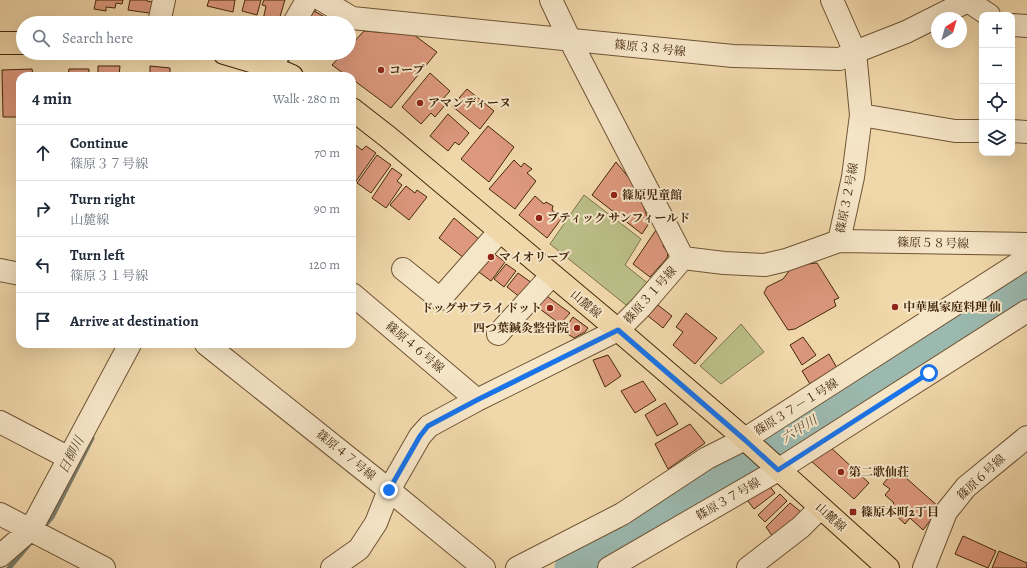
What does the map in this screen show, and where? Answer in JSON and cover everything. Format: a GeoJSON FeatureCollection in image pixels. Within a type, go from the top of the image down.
{"type":"FeatureCollection","features":[{"type":"Feature","properties":{"kind":"main road"},"geometry":{"type":"LineString","coordinates":[[0,43],[16,43]]}},
{"type":"Feature","properties":{"kind":"main road"},"geometry":{"type":"LineString","coordinates":[[252,60],[272,65],[285,72]]}},
{"type":"Feature","properties":{"kind":"main road","name":"山麓線"},"geometry":{"type":"LineString","coordinates":[[356,112],[388,137],[618,330],[745,440],[888,568]]}},
{"type":"Feature","properties":{"kind":"street"},"geometry":{"type":"LineString","coordinates":[[161,16],[164,0]]}},
{"type":"Feature","properties":{"kind":"street"},"geometry":{"type":"LineString","coordinates":[[298,16],[307,0]]}},
{"type":"Feature","properties":{"kind":"street","name":"篠原３１号線"},"geometry":{"type":"LineString","coordinates":[[332,568],[359,549],[376,523],[389,490],[420,436],[428,426],[618,330],[640,308],[683,258],[570,40],[551,0]]}},
{"type":"Feature","properties":{"kind":"street","name":"篠原３２号線"},"geometry":{"type":"LineString","coordinates":[[683,258],[724,263],[765,265],[786,260],[839,241],[853,177],[861,115],[855,52],[832,0]]}},
{"type":"Feature","properties":{"kind":"street"},"geometry":{"type":"LineString","coordinates":[[969,0],[985,12]]}},
{"type":"Feature","properties":{"kind":"street","name":"篠原３８号線"},"geometry":{"type":"LineString","coordinates":[[356,18],[733,56],[840,59],[906,32],[969,0]]}},
{"type":"Feature","properties":{"kind":"street","name":"篠原３８号線"},"geometry":{"type":"LineString","coordinates":[[326,2],[349,16]]}},
{"type":"Feature","properties":{"kind":"street"},"geometry":{"type":"LineString","coordinates":[[1015,25],[1027,26]]}},
{"type":"Feature","properties":{"kind":"street"},"geometry":{"type":"LineString","coordinates":[[861,115],[955,131],[979,131]]}},
{"type":"Feature","properties":{"kind":"street"},"geometry":{"type":"LineString","coordinates":[[1015,131],[1027,132]]}},
{"type":"Feature","properties":{"kind":"street"},"geometry":{"type":"LineString","coordinates":[[403,269],[440,299],[500,231]]}},
{"type":"Feature","properties":{"kind":"street","name":"篠原５８号線"},"geometry":{"type":"LineString","coordinates":[[839,241],[1027,244]]}},
{"type":"Feature","properties":{"kind":"street","name":"篠原３７－１号線"},"geometry":{"type":"LineString","coordinates":[[517,568],[622,514],[707,458],[745,440],[1027,258]]}},
{"type":"Feature","properties":{"kind":"street"},"geometry":{"type":"LineString","coordinates":[[0,270],[16,273]]}},
{"type":"Feature","properties":{"kind":"street"},"geometry":{"type":"LineString","coordinates":[[498,334],[552,275]]}},
{"type":"Feature","properties":{"kind":"street","name":"篠原４６号線"},"geometry":{"type":"LineString","coordinates":[[356,297],[477,400]]}},
{"type":"Feature","properties":{"kind":"street","name":"篠原３７号線"},"geometry":{"type":"LineString","coordinates":[[609,568],[778,470],[1027,311]]}},
{"type":"Feature","properties":{"kind":"street"},"geometry":{"type":"LineString","coordinates":[[0,556],[37,532],[69,458],[128,348]]}},
{"type":"Feature","properties":{"kind":"street","name":"篠原４７号線"},"geometry":{"type":"LineString","coordinates":[[211,348],[484,568]]}},
{"type":"Feature","properties":{"kind":"street"},"geometry":{"type":"LineString","coordinates":[[0,422],[69,458]]}},
{"type":"Feature","properties":{"kind":"street","name":"篠原６号線"},"geometry":{"type":"LineString","coordinates":[[924,568],[946,512],[966,487],[1027,437]]}},
{"type":"Feature","properties":{"kind":"street"},"geometry":{"type":"LineString","coordinates":[[748,568],[801,527],[820,508]]}},
{"type":"Feature","properties":{"kind":"street"},"geometry":{"type":"LineString","coordinates":[[0,514],[104,568]]}},
{"type":"Feature","properties":{"kind":"green space"},"geometry":{"type":"Polygon","coordinates":[[[584,195],[641,239],[625,265],[650,285],[646,292],[626,305],[550,244],[584,195]]]}},
{"type":"Feature","properties":{"kind":"green space"},"geometry":{"type":"Polygon","coordinates":[[[741,324],[764,352],[721,384],[700,366],[741,324]]]}},
{"type":"Feature","properties":{"kind":"building"},"geometry":{"type":"Polygon","coordinates":[[[96,0],[123,0],[122,4],[116,3],[115,8],[106,7],[106,11],[94,9],[96,0]]]}},
{"type":"Feature","properties":{"kind":"building"},"geometry":{"type":"Polygon","coordinates":[[[130,0],[147,0],[158,3],[156,14],[128,10],[130,0]]]}},
{"type":"Feature","properties":{"kind":"building"},"geometry":{"type":"Polygon","coordinates":[[[209,0],[235,0],[233,12],[207,6],[209,0]]]}},
{"type":"Feature","properties":{"kind":"building"},"geometry":{"type":"Polygon","coordinates":[[[245,0],[261,0],[257,15],[242,11],[245,0]]]}},
{"type":"Feature","properties":{"kind":"building"},"geometry":{"type":"Polygon","coordinates":[[[264,0],[285,0],[280,16],[264,16],[266,6],[262,5],[264,0]]]}},
{"type":"Feature","properties":{"kind":"building"},"geometry":{"type":"Polygon","coordinates":[[[314,11],[323,16],[311,16],[314,11]]]}},
{"type":"Feature","properties":{"kind":"building","name":"コープ"},"geometry":{"type":"Polygon","coordinates":[[[364,31],[414,35],[437,52],[391,108],[356,82],[356,72],[342,72],[332,65],[337,60],[356,60],[356,40],[364,31]]]}},
{"type":"Feature","properties":{"kind":"building"},"geometry":{"type":"Polygon","coordinates":[[[98,66],[120,66],[119,72],[98,72],[98,66]]]}},
{"type":"Feature","properties":{"kind":"building"},"geometry":{"type":"Polygon","coordinates":[[[150,66],[170,68],[170,72],[150,72],[150,66]]]}},
{"type":"Feature","properties":{"kind":"building"},"geometry":{"type":"Polygon","coordinates":[[[32,69],[32,72],[16,72],[16,117],[3,117],[2,70],[32,69]]]}},
{"type":"Feature","properties":{"kind":"building"},"geometry":{"type":"Polygon","coordinates":[[[69,69],[89,69],[89,72],[69,72],[69,69]]]}},
{"type":"Feature","properties":{"kind":"building"},"geometry":{"type":"Polygon","coordinates":[[[430,73],[450,91],[442,100],[446,104],[435,117],[431,113],[421,124],[402,107],[430,73]]]}},
{"type":"Feature","properties":{"kind":"building"},"geometry":{"type":"Polygon","coordinates":[[[467,89],[494,111],[480,129],[452,106],[467,89]]]}},
{"type":"Feature","properties":{"kind":"building"},"geometry":{"type":"Polygon","coordinates":[[[448,114],[469,133],[459,145],[455,142],[448,151],[430,136],[448,114]]]}},
{"type":"Feature","properties":{"kind":"building"},"geometry":{"type":"Polygon","coordinates":[[[488,126],[514,147],[489,182],[461,159],[488,126]]]}},
{"type":"Feature","properties":{"kind":"building"},"geometry":{"type":"Polygon","coordinates":[[[356,146],[362,150],[366,146],[376,153],[356,181],[356,146]]]}},
{"type":"Feature","properties":{"kind":"building"},"geometry":{"type":"Polygon","coordinates":[[[377,155],[391,165],[371,193],[357,183],[377,155]]]}},
{"type":"Feature","properties":{"kind":"building"},"geometry":{"type":"Polygon","coordinates":[[[514,160],[521,167],[524,163],[532,169],[527,173],[536,181],[515,209],[489,189],[514,160]]]}},
{"type":"Feature","properties":{"kind":"building"},"geometry":{"type":"Polygon","coordinates":[[[616,162],[629,178],[642,201],[649,223],[642,234],[592,195],[616,162]]]}},
{"type":"Feature","properties":{"kind":"building"},"geometry":{"type":"Polygon","coordinates":[[[392,168],[402,175],[397,181],[402,185],[386,208],[372,198],[392,168]]]}},
{"type":"Feature","properties":{"kind":"building"},"geometry":{"type":"Polygon","coordinates":[[[406,186],[415,193],[417,190],[427,197],[409,220],[390,205],[406,186]]]}},
{"type":"Feature","properties":{"kind":"building"},"geometry":{"type":"Polygon","coordinates":[[[535,196],[544,204],[546,202],[553,206],[552,210],[562,218],[547,238],[519,215],[535,196]]]}},
{"type":"Feature","properties":{"kind":"building"},"geometry":{"type":"Polygon","coordinates":[[[454,218],[480,240],[465,259],[439,238],[454,218]]]}},
{"type":"Feature","properties":{"kind":"building"},"geometry":{"type":"Polygon","coordinates":[[[656,230],[662,233],[666,241],[663,246],[668,253],[667,258],[650,277],[633,264],[656,230]]]}},
{"type":"Feature","properties":{"kind":"building"},"geometry":{"type":"Polygon","coordinates":[[[488,249],[505,262],[491,281],[472,267],[488,249]]]}},
{"type":"Feature","properties":{"kind":"building"},"geometry":{"type":"Polygon","coordinates":[[[817,263],[839,298],[834,300],[836,306],[795,329],[788,330],[764,293],[767,287],[783,279],[790,270],[799,265],[817,263]]]}},
{"type":"Feature","properties":{"kind":"building"},"geometry":{"type":"Polygon","coordinates":[[[506,264],[516,271],[504,287],[494,279],[506,264]]]}},
{"type":"Feature","properties":{"kind":"building"},"geometry":{"type":"Polygon","coordinates":[[[518,273],[532,283],[521,298],[507,287],[518,273]]]}},
{"type":"Feature","properties":{"kind":"building"},"geometry":{"type":"Polygon","coordinates":[[[540,291],[570,313],[560,324],[532,303],[540,291]]]}},
{"type":"Feature","properties":{"kind":"building"},"geometry":{"type":"Polygon","coordinates":[[[658,305],[672,316],[663,328],[648,316],[658,305]]]}},
{"type":"Feature","properties":{"kind":"building"},"geometry":{"type":"Polygon","coordinates":[[[686,313],[717,338],[695,364],[673,345],[683,332],[676,327],[686,313]]]}},
{"type":"Feature","properties":{"kind":"building"},"geometry":{"type":"Polygon","coordinates":[[[573,317],[588,328],[585,332],[574,338],[563,331],[573,317]]]}},
{"type":"Feature","properties":{"kind":"building"},"geometry":{"type":"Polygon","coordinates":[[[803,337],[816,355],[802,365],[790,345],[803,337]]]}},
{"type":"Feature","properties":{"kind":"building"},"geometry":{"type":"Polygon","coordinates":[[[829,354],[837,368],[810,384],[802,371],[829,354]]]}},
{"type":"Feature","properties":{"kind":"building"},"geometry":{"type":"Polygon","coordinates":[[[608,355],[621,376],[605,387],[593,360],[608,355]]]}},
{"type":"Feature","properties":{"kind":"building"},"geometry":{"type":"Polygon","coordinates":[[[643,381],[656,400],[635,413],[621,391],[643,381]]]}},
{"type":"Feature","properties":{"kind":"building"},"geometry":{"type":"Polygon","coordinates":[[[665,403],[678,424],[657,436],[645,415],[665,403]]]}},
{"type":"Feature","properties":{"kind":"building"},"geometry":{"type":"Polygon","coordinates":[[[690,424],[705,443],[668,469],[655,444],[690,424]]]}},
{"type":"Feature","properties":{"kind":"building","name":"第二歌仙荘"},"geometry":{"type":"Polygon","coordinates":[[[828,445],[869,483],[854,499],[811,461],[828,445]]]}},
{"type":"Feature","properties":{"kind":"building"},"geometry":{"type":"Polygon","coordinates":[[[896,469],[940,508],[923,530],[910,518],[905,524],[889,509],[894,503],[885,495],[890,489],[883,484],[896,469]]]}},
{"type":"Feature","properties":{"kind":"building"},"geometry":{"type":"Polygon","coordinates":[[[765,480],[775,493],[754,509],[744,496],[765,480]]]}},
{"type":"Feature","properties":{"kind":"building"},"geometry":{"type":"Polygon","coordinates":[[[780,494],[787,501],[765,522],[758,515],[780,494]]]}},
{"type":"Feature","properties":{"kind":"building"},"geometry":{"type":"Polygon","coordinates":[[[790,503],[801,512],[773,537],[766,527],[790,503]]]}},
{"type":"Feature","properties":{"kind":"building"},"geometry":{"type":"Polygon","coordinates":[[[963,536],[996,551],[988,568],[955,554],[963,536]]]}},
{"type":"Feature","properties":{"kind":"building"},"geometry":{"type":"Polygon","coordinates":[[[999,551],[1027,563],[1027,568],[992,568],[999,551]]]}},
{"type":"Feature","properties":{"kind":"waterway","name":"日柳川"},"geometry":{"type":"LineString","coordinates":[[311,16],[316,6]]}},
{"type":"Feature","properties":{"kind":"waterway","name":"六甲川"},"geometry":{"type":"LineString","coordinates":[[569,568],[609,548],[807,422],[1027,286]]}},
{"type":"Feature","properties":{"kind":"waterway","name":"日柳川"},"geometry":{"type":"LineString","coordinates":[[41,530],[52,517],[92,438]]}},
{"type":"Feature","properties":{"kind":"waterway","name":"日柳川"},"geometry":{"type":"LineString","coordinates":[[9,568],[31,542]]}},
{"type":"Feature","properties":{"kind":"place","name":"コープ"},"geometry":{"type":"Point","coordinates":[381,70]}},
{"type":"Feature","properties":{"kind":"place","name":"アマンディーヌ"},"geometry":{"type":"Point","coordinates":[420,103]}},
{"type":"Feature","properties":{"kind":"place","name":"篠原児童館"},"geometry":{"type":"Point","coordinates":[614,195]}},
{"type":"Feature","properties":{"kind":"place","name":"ブティック サンフィールド"},"geometry":{"type":"Point","coordinates":[539,218]}},
{"type":"Feature","properties":{"kind":"place","name":"マイオリーブ"},"geometry":{"type":"Point","coordinates":[491,257]}},
{"type":"Feature","properties":{"kind":"place","name":"中華風家庭料理 仙"},"geometry":{"type":"Point","coordinates":[895,307]}},
{"type":"Feature","properties":{"kind":"place","name":"ドッグサプライ ドット"},"geometry":{"type":"Point","coordinates":[550,308]}},
{"type":"Feature","properties":{"kind":"place","name":"四つ葉鍼灸整骨院"},"geometry":{"type":"Point","coordinates":[577,328]}},
{"type":"Feature","properties":{"kind":"place","name":"第二歌仙荘"},"geometry":{"type":"Point","coordinates":[841,472]}},
{"type":"Feature","properties":{"kind":"place","name":"篠原本町2丁目"},"geometry":{"type":"Point","coordinates":[853,512]}},
{"type":"Feature","properties":{"kind":"route"},"geometry":{"type":"LineString","coordinates":[[389,490],[420,436],[428,426],[618,330],[778,470],[929,373]]}}]}
